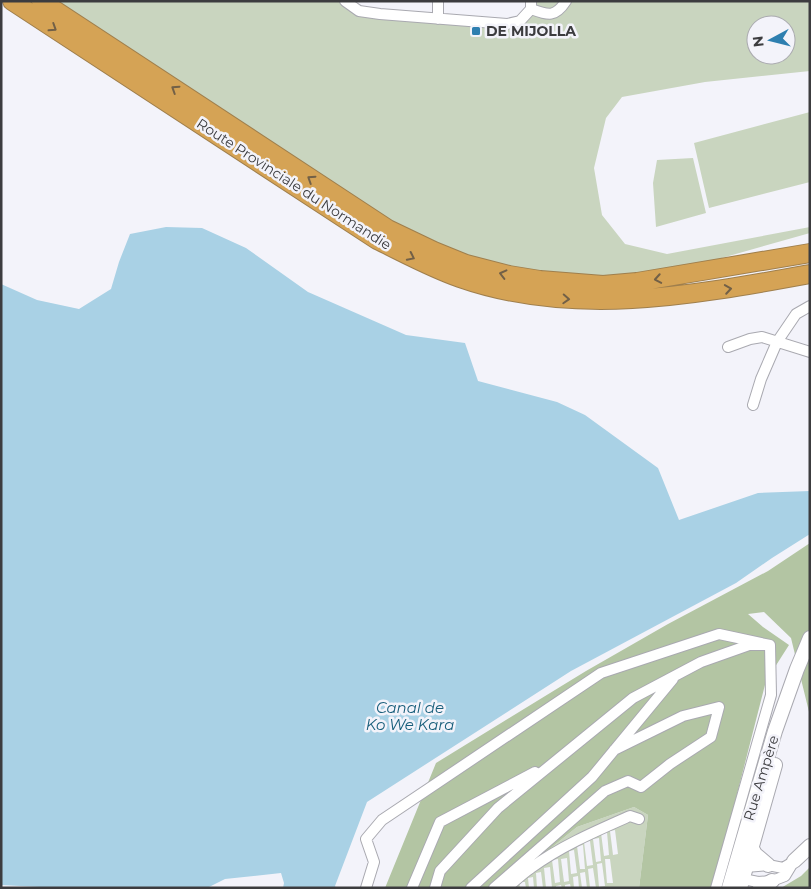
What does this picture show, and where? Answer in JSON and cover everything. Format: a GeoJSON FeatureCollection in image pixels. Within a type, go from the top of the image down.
{"type":"FeatureCollection","features":[{"type":"Feature","properties":{"kind":"highway","name":"Route Provinciale du Normandie"},"geometry":{"type":"LineString","coordinates":[[12,1],[377,240],[428,265],[461,278],[545,298],[605,300],[641,299],[724,290],[810,274]]}},
{"type":"Feature","properties":{"kind":"highway","name":"Route Provinciale du Normandie"},"geometry":{"type":"LineString","coordinates":[[41,1],[388,229],[434,252],[466,264],[509,275],[540,280],[603,285],[637,282],[810,253]]}},
{"type":"Feature","properties":{"kind":"main road","name":"Rue Ampère"},"geometry":{"type":"LineString","coordinates":[[729,888],[775,731],[810,638]]}},
{"type":"Feature","properties":{"kind":"main road","name":"Rue Ampère"},"geometry":{"type":"LineString","coordinates":[[742,876],[783,735],[797,669]]}},
{"type":"Feature","properties":{"kind":"main road"},"geometry":{"type":"LineString","coordinates":[[794,861],[810,846]]}},
{"type":"Feature","properties":{"kind":"main road"},"geometry":{"type":"LineString","coordinates":[[751,847],[755,854],[768,866]]}},
{"type":"Feature","properties":{"kind":"street"},"geometry":{"type":"LineString","coordinates":[[345,1],[359,11],[380,14],[507,24],[520,21],[531,5],[547,15],[557,12],[566,1]]}},
{"type":"Feature","properties":{"kind":"street"},"geometry":{"type":"LineString","coordinates":[[438,1],[438,19]]}},
{"type":"Feature","properties":{"kind":"street"},"geometry":{"type":"LineString","coordinates":[[753,405],[761,379],[777,342],[796,314],[810,306]]}},
{"type":"Feature","properties":{"kind":"street"},"geometry":{"type":"LineString","coordinates":[[728,347],[762,337],[810,352]]}},
{"type":"Feature","properties":{"kind":"street"},"geometry":{"type":"LineString","coordinates":[[366,888],[374,862],[366,839],[382,820],[600,673],[719,634],[770,645]]}},
{"type":"Feature","properties":{"kind":"street"},"geometry":{"type":"LineString","coordinates":[[435,888],[440,871],[498,808],[633,698],[701,662],[748,645],[770,645]]}},
{"type":"Feature","properties":{"kind":"street"},"geometry":{"type":"LineString","coordinates":[[716,888],[771,695],[770,645]]}},
{"type":"Feature","properties":{"kind":"street"},"geometry":{"type":"LineString","coordinates":[[471,888],[592,777],[676,675]]}},
{"type":"Feature","properties":{"kind":"street"},"geometry":{"type":"LineString","coordinates":[[494,888],[605,791],[628,781],[641,787],[670,764],[711,737],[719,707],[683,716],[614,750]]}},
{"type":"Feature","properties":{"kind":"street"},"geometry":{"type":"LineString","coordinates":[[412,888],[440,822],[554,762]]}},
{"type":"Feature","properties":{"kind":"street"},"geometry":{"type":"LineString","coordinates":[[742,876],[762,776]]}},
{"type":"Feature","properties":{"kind":"street"},"geometry":{"type":"LineString","coordinates":[[507,888],[531,868],[597,830],[630,816],[639,819]]}},
{"type":"Feature","properties":{"kind":"street"},"geometry":{"type":"LineString","coordinates":[[742,876],[748,880],[766,884],[785,876],[794,861]]}},
{"type":"Feature","properties":{"kind":"street"},"geometry":{"type":"LineString","coordinates":[[729,888],[742,876],[768,866],[783,868],[794,861]]}},
{"type":"Feature","properties":{"kind":"green space"},"geometry":{"type":"Polygon","coordinates":[[[41,1],[345,1],[359,11],[520,21],[531,1],[810,1],[810,71],[705,82],[622,97],[606,118],[594,168],[602,215],[625,244],[667,254],[810,227],[810,233],[637,282],[603,285],[434,251],[41,1]]]}},
{"type":"Feature","properties":{"kind":"green space"},"geometry":{"type":"Polygon","coordinates":[[[810,112],[810,182],[709,208],[694,143],[810,112]]]}},
{"type":"Feature","properties":{"kind":"green space"},"geometry":{"type":"Polygon","coordinates":[[[693,158],[706,213],[656,227],[653,183],[657,160],[693,158]]]}},
{"type":"Feature","properties":{"kind":"green space"},"geometry":{"type":"Polygon","coordinates":[[[810,543],[810,716],[791,638],[764,612],[748,614],[789,645],[766,681],[713,888],[639,888],[648,815],[634,807],[577,827],[501,888],[385,888],[436,763],[586,671],[668,624],[768,571],[810,543]]]}},
{"type":"Feature","properties":{"kind":"green space"},"geometry":{"type":"Polygon","coordinates":[[[634,807],[648,815],[639,888],[596,888],[593,868],[588,869],[590,888],[587,888],[585,872],[580,873],[582,888],[579,888],[578,876],[573,877],[574,888],[571,888],[570,884],[565,885],[565,888],[562,888],[561,885],[552,888],[550,867],[544,868],[546,888],[543,888],[541,872],[536,873],[537,888],[534,888],[533,877],[528,878],[529,888],[526,888],[525,882],[519,882],[520,888],[501,888],[577,827],[634,807]],[[615,830],[610,831],[613,855],[618,854],[615,830]],[[607,832],[601,833],[604,856],[609,855],[607,832]],[[599,838],[593,839],[596,862],[601,861],[599,838]],[[590,841],[584,842],[587,866],[593,865],[590,841]],[[583,845],[577,846],[580,869],[585,869],[583,845]],[[574,850],[569,851],[571,874],[577,873],[574,850]],[[567,858],[561,859],[564,882],[569,881],[567,858]],[[558,859],[552,860],[555,883],[560,882],[558,859]],[[605,859],[607,883],[613,883],[610,859],[605,859]],[[602,863],[597,864],[599,887],[605,886],[602,863]]]}},
{"type":"Feature","properties":{"kind":"green space"},"geometry":{"type":"Polygon","coordinates":[[[810,867],[809,888],[781,888],[801,876],[810,867]]]}},
{"type":"Feature","properties":{"kind":"water","name":"Canal de Ko We Kara"},"geometry":{"type":"Polygon","coordinates":[[[166,227],[202,228],[246,248],[308,292],[406,335],[465,343],[478,381],[557,402],[585,415],[658,468],[679,520],[758,493],[810,491],[810,534],[736,583],[571,671],[367,802],[335,886],[336,888],[283,888],[284,883],[281,873],[225,879],[207,888],[59,888],[1,885],[1,284],[37,300],[79,309],[111,289],[130,234],[166,227]]]}},
{"type":"Feature","properties":{"kind":"place","name":"DE MIJOLLA"},"geometry":{"type":"Point","coordinates":[476,31]}}]}
